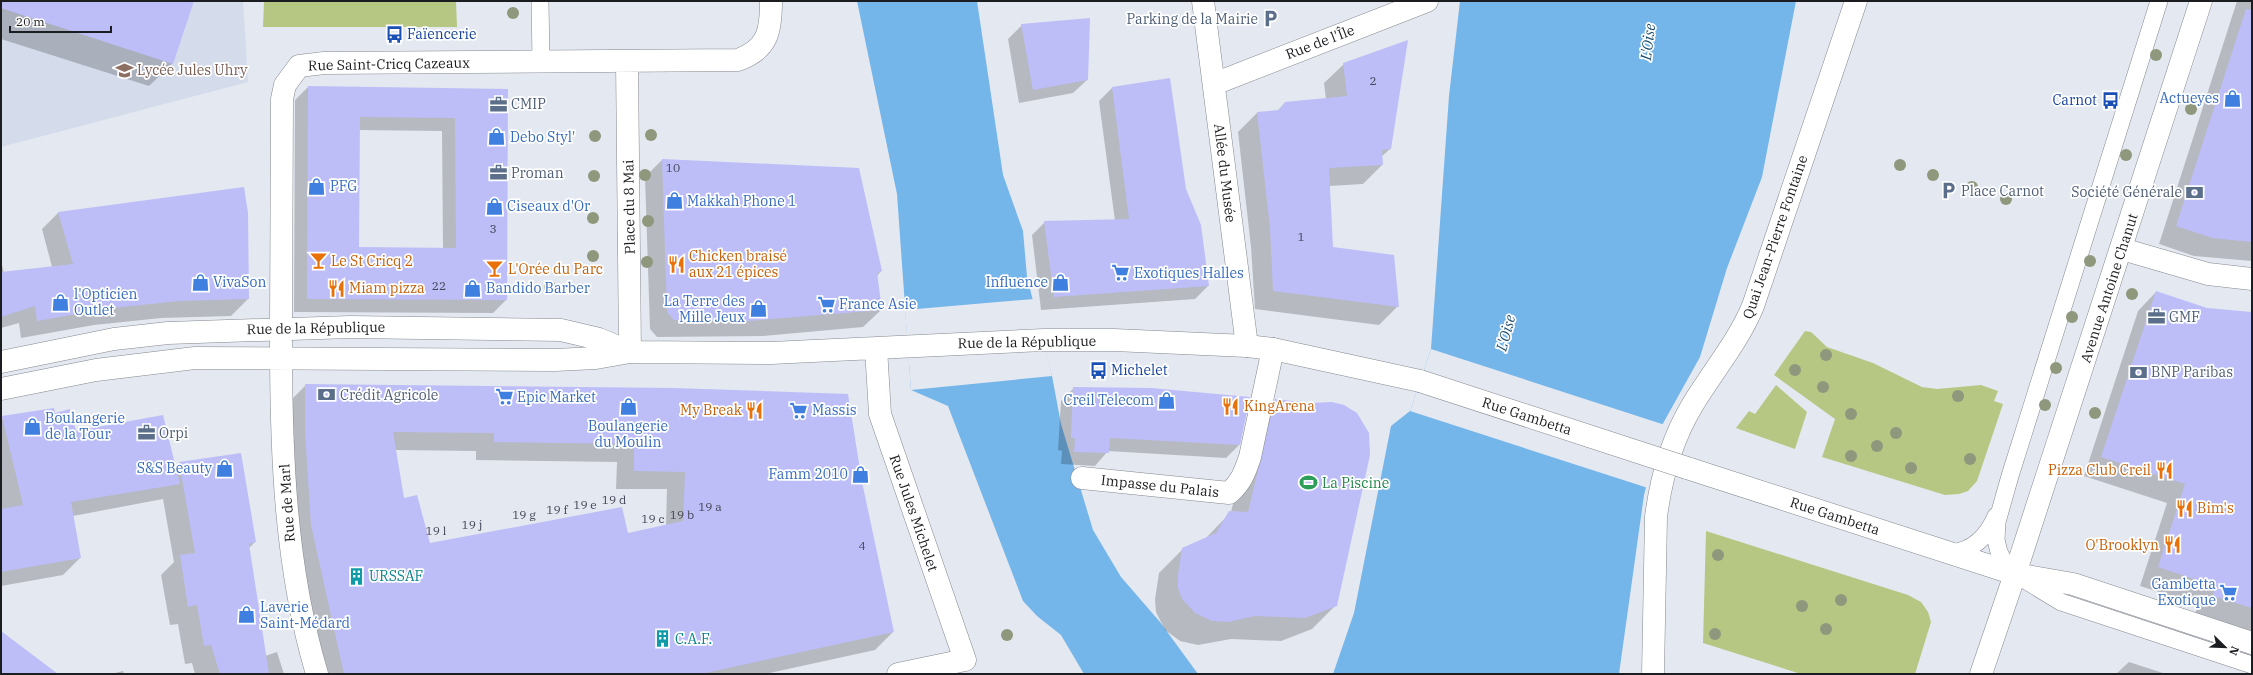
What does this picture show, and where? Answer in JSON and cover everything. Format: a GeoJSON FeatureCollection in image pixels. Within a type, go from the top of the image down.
{"type":"FeatureCollection","features":[{"type":"Feature","properties":{"kind":"main road","name":"Rue Saint-Cricq Cazeaux"},"geometry":{"type":"LineString","coordinates":[[280,328],[282,99],[285,85],[292,73],[299,66],[324,63],[738,60],[751,55],[760,49],[766,37],[770,22],[771,1]]}},
{"type":"Feature","properties":{"kind":"main road","name":"Allée du Musée"},"geometry":{"type":"LineString","coordinates":[[1203,1],[1247,346]]}},
{"type":"Feature","properties":{"kind":"main road","name":"Rue de l'Île"},"geometry":{"type":"LineString","coordinates":[[1214,84],[1426,1]]}},
{"type":"Feature","properties":{"kind":"main road","name":"Quai Jean-Pierre Fontaine"},"geometry":{"type":"LineString","coordinates":[[1653,674],[1656,516],[1658,501],[1673,445],[1686,416],[1738,338],[1753,306],[1856,1]]}},
{"type":"Feature","properties":{"kind":"main road","name":"Avenue Antoine Chanut"},"geometry":{"type":"LineString","coordinates":[[1981,674],[2122,249],[2201,1]]}},
{"type":"Feature","properties":{"kind":"main road","name":"Place du 8 Mai"},"geometry":{"type":"LineString","coordinates":[[627,62],[630,352]]}},
{"type":"Feature","properties":{"kind":"main road"},"geometry":{"type":"LineString","coordinates":[[2122,249],[2208,274],[2252,279]]}},
{"type":"Feature","properties":{"kind":"main road","name":"Rue de la République"},"geometry":{"type":"LineString","coordinates":[[1,362],[142,336],[197,331],[280,328],[546,329],[580,333],[630,352]]}},
{"type":"Feature","properties":{"kind":"main road","name":"Rue de Marl"},"geometry":{"type":"LineString","coordinates":[[280,328],[287,514],[292,564],[301,614],[317,674]]}},
{"type":"Feature","properties":{"kind":"main road","name":"Rue de la République"},"geometry":{"type":"LineString","coordinates":[[1,389],[96,370],[167,361],[216,357],[555,360],[596,358],[630,352],[771,353],[907,345],[1044,340],[1247,346],[1273,349],[1420,382]]}},
{"type":"Feature","properties":{"kind":"main road","name":"Rue Jules Michelet"},"geometry":{"type":"LineString","coordinates":[[876,348],[880,414],[967,667]]}},
{"type":"Feature","properties":{"kind":"main road","name":"Impasse du Palais"},"geometry":{"type":"LineString","coordinates":[[1082,478],[1229,493],[1237,486],[1244,474],[1252,452],[1273,349]]}},
{"type":"Feature","properties":{"kind":"main road","name":"Rue Gambetta"},"geometry":{"type":"LineString","coordinates":[[1420,382],[2015,574],[2073,584],[2252,642]]}},
{"type":"Feature","properties":{"kind":"main road"},"geometry":{"type":"LineString","coordinates":[[898,674],[967,667]]}},
{"type":"Feature","properties":{"kind":"lane"},"geometry":{"type":"LineString","coordinates":[[540,1],[541,61]]}},
{"type":"Feature","properties":{"kind":"lane"},"geometry":{"type":"LineString","coordinates":[[2159,1],[2003,499],[1997,522],[1996,540],[1999,552],[2004,562],[2015,574],[2061,602],[2252,665]]}},
{"type":"Feature","properties":{"kind":"lane"},"geometry":{"type":"LineString","coordinates":[[1952,553],[1968,548],[1985,535],[1996,518],[2003,499]]}},
{"type":"Feature","properties":{"kind":"shaded area","name":"Lycée Jules Uhry"},"geometry":{"type":"Polygon","coordinates":[[[1,1],[243,1],[248,82],[1,147],[1,1]]]}},
{"type":"Feature","properties":{"kind":"green space"},"geometry":{"type":"Polygon","coordinates":[[[264,1],[456,1],[457,27],[263,27],[264,1]]]}},
{"type":"Feature","properties":{"kind":"green space"},"geometry":{"type":"Polygon","coordinates":[[[1805,331],[1811,332],[1827,347],[1873,363],[1922,387],[1937,389],[1981,385],[1998,391],[1994,401],[2003,404],[1977,481],[1968,491],[1959,494],[1945,495],[1822,457],[1835,419],[1774,375],[1805,331]]]}},
{"type":"Feature","properties":{"kind":"green space"},"geometry":{"type":"Polygon","coordinates":[[[1776,385],[1807,412],[1795,449],[1736,428],[1749,411],[1755,414],[1776,385]]]}},
{"type":"Feature","properties":{"kind":"green space"},"geometry":{"type":"Polygon","coordinates":[[[1706,531],[1908,595],[1921,602],[1928,612],[1931,622],[1915,674],[1801,674],[1703,643],[1706,531]]]}},
{"type":"Feature","properties":{"kind":"water"},"geometry":{"type":"Polygon","coordinates":[[[857,1],[977,1],[1003,175],[1023,231],[1027,277],[1052,376],[1061,424],[1093,530],[1121,577],[1160,622],[1198,674],[1084,674],[1061,635],[1037,616],[1023,601],[948,406],[911,390],[897,194],[857,1]]]}},
{"type":"Feature","properties":{"kind":"water","name":"L'Oise"},"geometry":{"type":"Polygon","coordinates":[[[1460,1],[1796,1],[1762,177],[1727,268],[1700,357],[1661,427],[1644,495],[1619,674],[1333,674],[1354,613],[1391,426],[1410,411],[1431,349],[1449,96],[1460,1]]]}},
{"type":"Feature","properties":{"kind":"pier"},"geometry":{"type":"Polygon","coordinates":[[[1034,299],[1052,376],[911,390],[905,310],[1034,299]]]}},
{"type":"Feature","properties":{"kind":"pier"},"geometry":{"type":"Polygon","coordinates":[[[1431,349],[1665,425],[1648,488],[1410,411],[1431,349]]]}},
{"type":"Feature","properties":{"kind":"building"},"geometry":{"type":"Polygon","coordinates":[[[1,1],[194,1],[173,64],[1,8],[1,1]]]}},
{"type":"Feature","properties":{"kind":"building"},"geometry":{"type":"Polygon","coordinates":[[[2246,9],[2252,10],[2252,242],[2212,238],[2176,226],[2246,9]]]}},
{"type":"Feature","properties":{"kind":"building"},"geometry":{"type":"Polygon","coordinates":[[[1090,18],[1088,80],[1033,90],[1021,24],[1090,18]]]}},
{"type":"Feature","properties":{"kind":"building"},"geometry":{"type":"Polygon","coordinates":[[[1408,40],[1391,149],[1382,150],[1383,165],[1329,168],[1333,247],[1394,255],[1399,307],[1273,291],[1270,228],[1257,112],[1279,110],[1285,102],[1347,96],[1343,63],[1408,40]]]}},
{"type":"Feature","properties":{"kind":"building"},"geometry":{"type":"Polygon","coordinates":[[[1170,78],[1186,189],[1201,225],[1209,286],[1054,297],[1044,221],[1129,219],[1112,87],[1170,78]]]}},
{"type":"Feature","properties":{"kind":"building"},"geometry":{"type":"Polygon","coordinates":[[[308,86],[508,89],[507,300],[307,299],[308,86]],[[360,117],[359,247],[456,248],[455,118],[360,117]]]}},
{"type":"Feature","properties":{"kind":"building"},"geometry":{"type":"Polygon","coordinates":[[[662,159],[859,168],[882,271],[877,273],[882,310],[748,321],[674,320],[667,312],[662,159]]]}},
{"type":"Feature","properties":{"kind":"building"},"geometry":{"type":"Polygon","coordinates":[[[244,187],[248,213],[249,299],[179,301],[112,308],[37,321],[35,306],[1,317],[1,272],[73,264],[58,212],[244,187]]]}},
{"type":"Feature","properties":{"kind":"building"},"geometry":{"type":"Polygon","coordinates":[[[2156,291],[2207,308],[2252,312],[2252,608],[2213,596],[2215,586],[2158,567],[2185,484],[2101,457],[2156,291]]]}},
{"type":"Feature","properties":{"kind":"building"},"geometry":{"type":"Polygon","coordinates":[[[305,384],[674,388],[848,394],[862,482],[894,632],[700,674],[344,674],[311,525],[305,432],[305,384]],[[393,432],[404,498],[417,495],[430,543],[622,507],[628,533],[683,521],[685,472],[634,471],[634,444],[494,442],[494,433],[393,432]]]}},
{"type":"Feature","properties":{"kind":"building"},"geometry":{"type":"Polygon","coordinates":[[[1073,387],[1151,388],[1250,397],[1240,445],[1110,438],[1109,453],[1074,452],[1075,438],[1071,438],[1073,387]]]}},
{"type":"Feature","properties":{"kind":"building","name":"La Piscine"},"geometry":{"type":"Polygon","coordinates":[[[1275,399],[1309,403],[1332,402],[1344,405],[1357,413],[1369,433],[1370,455],[1337,606],[1305,618],[1255,616],[1228,622],[1212,621],[1195,613],[1182,599],[1178,588],[1178,575],[1182,548],[1216,533],[1229,511],[1248,512],[1275,399]]]}},
{"type":"Feature","properties":{"kind":"building"},"geometry":{"type":"Polygon","coordinates":[[[54,408],[55,413],[70,409],[76,431],[163,415],[180,484],[71,502],[81,558],[1,572],[1,509],[23,505],[2,416],[54,408]]]}},
{"type":"Feature","properties":{"kind":"building"},"geometry":{"type":"Polygon","coordinates":[[[241,453],[256,542],[249,544],[269,674],[220,674],[211,645],[204,646],[197,605],[188,607],[180,555],[195,553],[179,462],[241,453]]]}},
{"type":"Feature","properties":{"kind":"building"},"geometry":{"type":"Polygon","coordinates":[[[1,631],[58,674],[1,674],[1,631]]]}},
{"type":"Feature","properties":{"kind":"place","name":"Parking de la Mairie"},"geometry":{"type":"Point","coordinates":[1271,19]}},
{"type":"Feature","properties":{"kind":"place","name":"Faïencerie"},"geometry":{"type":"Point","coordinates":[394,34]}},
{"type":"Feature","properties":{"kind":"place","name":"Lycée Jules Uhry"},"geometry":{"type":"Point","coordinates":[124,70]}},
{"type":"Feature","properties":{"kind":"place","name":"Actueyes"},"geometry":{"type":"Point","coordinates":[2232,98]}},
{"type":"Feature","properties":{"kind":"place","name":"Carnot"},"geometry":{"type":"Point","coordinates":[2110,100]}},
{"type":"Feature","properties":{"kind":"place","name":"CMIP"},"geometry":{"type":"Point","coordinates":[498,104]}},
{"type":"Feature","properties":{"kind":"place","name":"Debo Styl'"},"geometry":{"type":"Point","coordinates":[497,137]}},
{"type":"Feature","properties":{"kind":"place","name":"Proman"},"geometry":{"type":"Point","coordinates":[498,173]}},
{"type":"Feature","properties":{"kind":"place","name":"PFG"},"geometry":{"type":"Point","coordinates":[317,186]}},
{"type":"Feature","properties":{"kind":"place","name":"Place Carnot"},"geometry":{"type":"Point","coordinates":[1948,191]}},
{"type":"Feature","properties":{"kind":"place","name":"Société Générale"},"geometry":{"type":"Point","coordinates":[2195,192]}},
{"type":"Feature","properties":{"kind":"place","name":"Makkah Phone 1"},"geometry":{"type":"Point","coordinates":[674,201]}},
{"type":"Feature","properties":{"kind":"place","name":"Ciseaux d'Or"},"geometry":{"type":"Point","coordinates":[494,206]}},
{"type":"Feature","properties":{"kind":"place","name":"Le St Cricq 2"},"geometry":{"type":"Point","coordinates":[318,261]}},
{"type":"Feature","properties":{"kind":"place","name":"Chicken braisé aux 21 épices"},"geometry":{"type":"Point","coordinates":[676,264]}},
{"type":"Feature","properties":{"kind":"place","name":"L'Orée du Parc"},"geometry":{"type":"Point","coordinates":[495,269]}},
{"type":"Feature","properties":{"kind":"place","name":"Exotiques Halles"},"geometry":{"type":"Point","coordinates":[1121,273]}},
{"type":"Feature","properties":{"kind":"place","name":"VivaSon"},"geometry":{"type":"Point","coordinates":[200,282]}},
{"type":"Feature","properties":{"kind":"place","name":"Influence"},"geometry":{"type":"Point","coordinates":[1061,282]}},
{"type":"Feature","properties":{"kind":"place","name":"Miam pizza"},"geometry":{"type":"Point","coordinates":[336,288]}},
{"type":"Feature","properties":{"kind":"place","name":"Bandido Barber"},"geometry":{"type":"Point","coordinates":[473,288]}},
{"type":"Feature","properties":{"kind":"place","name":"l'Opticien Outlet"},"geometry":{"type":"Point","coordinates":[61,302]}},
{"type":"Feature","properties":{"kind":"place","name":"France Asie"},"geometry":{"type":"Point","coordinates":[826,304]}},
{"type":"Feature","properties":{"kind":"place","name":"La Terre des Mille Jeux"},"geometry":{"type":"Point","coordinates":[758,309]}},
{"type":"Feature","properties":{"kind":"place","name":"GMF"},"geometry":{"type":"Point","coordinates":[2156,317]}},
{"type":"Feature","properties":{"kind":"place","name":"Michelet"},"geometry":{"type":"Point","coordinates":[1098,370]}},
{"type":"Feature","properties":{"kind":"place","name":"BNP Paribas"},"geometry":{"type":"Point","coordinates":[2138,372]}},
{"type":"Feature","properties":{"kind":"place","name":"Crédit Agricole"},"geometry":{"type":"Point","coordinates":[327,395]}},
{"type":"Feature","properties":{"kind":"place","name":"Epic Market"},"geometry":{"type":"Point","coordinates":[504,397]}},
{"type":"Feature","properties":{"kind":"place","name":"Creil Telecom"},"geometry":{"type":"Point","coordinates":[1167,400]}},
{"type":"Feature","properties":{"kind":"place","name":"Boulangerie du Moulin"},"geometry":{"type":"Point","coordinates":[628,406]}},
{"type":"Feature","properties":{"kind":"place","name":"KingArena"},"geometry":{"type":"Point","coordinates":[1231,406]}},
{"type":"Feature","properties":{"kind":"place","name":"My Break"},"geometry":{"type":"Point","coordinates":[755,410]}},
{"type":"Feature","properties":{"kind":"place","name":"Massis"},"geometry":{"type":"Point","coordinates":[799,410]}},
{"type":"Feature","properties":{"kind":"place","name":"Boulangerie de la Tour"},"geometry":{"type":"Point","coordinates":[32,426]}},
{"type":"Feature","properties":{"kind":"place","name":"Orpi"},"geometry":{"type":"Point","coordinates":[146,433]}},
{"type":"Feature","properties":{"kind":"place","name":"S&S Beauty"},"geometry":{"type":"Point","coordinates":[225,468]}},
{"type":"Feature","properties":{"kind":"place","name":"Pizza Club Creil"},"geometry":{"type":"Point","coordinates":[2164,470]}},
{"type":"Feature","properties":{"kind":"place","name":"Famm 2010"},"geometry":{"type":"Point","coordinates":[861,474]}},
{"type":"Feature","properties":{"kind":"place","name":"La Piscine"},"geometry":{"type":"Point","coordinates":[1309,483]}},
{"type":"Feature","properties":{"kind":"place","name":"Bim's"},"geometry":{"type":"Point","coordinates":[2184,508]}},
{"type":"Feature","properties":{"kind":"place","name":"O'Brooklyn"},"geometry":{"type":"Point","coordinates":[2172,545]}},
{"type":"Feature","properties":{"kind":"place","name":"URSSAF"},"geometry":{"type":"Point","coordinates":[356,576]}},
{"type":"Feature","properties":{"kind":"place","name":"Gambetta Exotique"},"geometry":{"type":"Point","coordinates":[2229,592]}},
{"type":"Feature","properties":{"kind":"place","name":"Laverie Saint-Médard"},"geometry":{"type":"Point","coordinates":[247,615]}},
{"type":"Feature","properties":{"kind":"place","name":"C.A.F."},"geometry":{"type":"Point","coordinates":[662,639]}}]}
